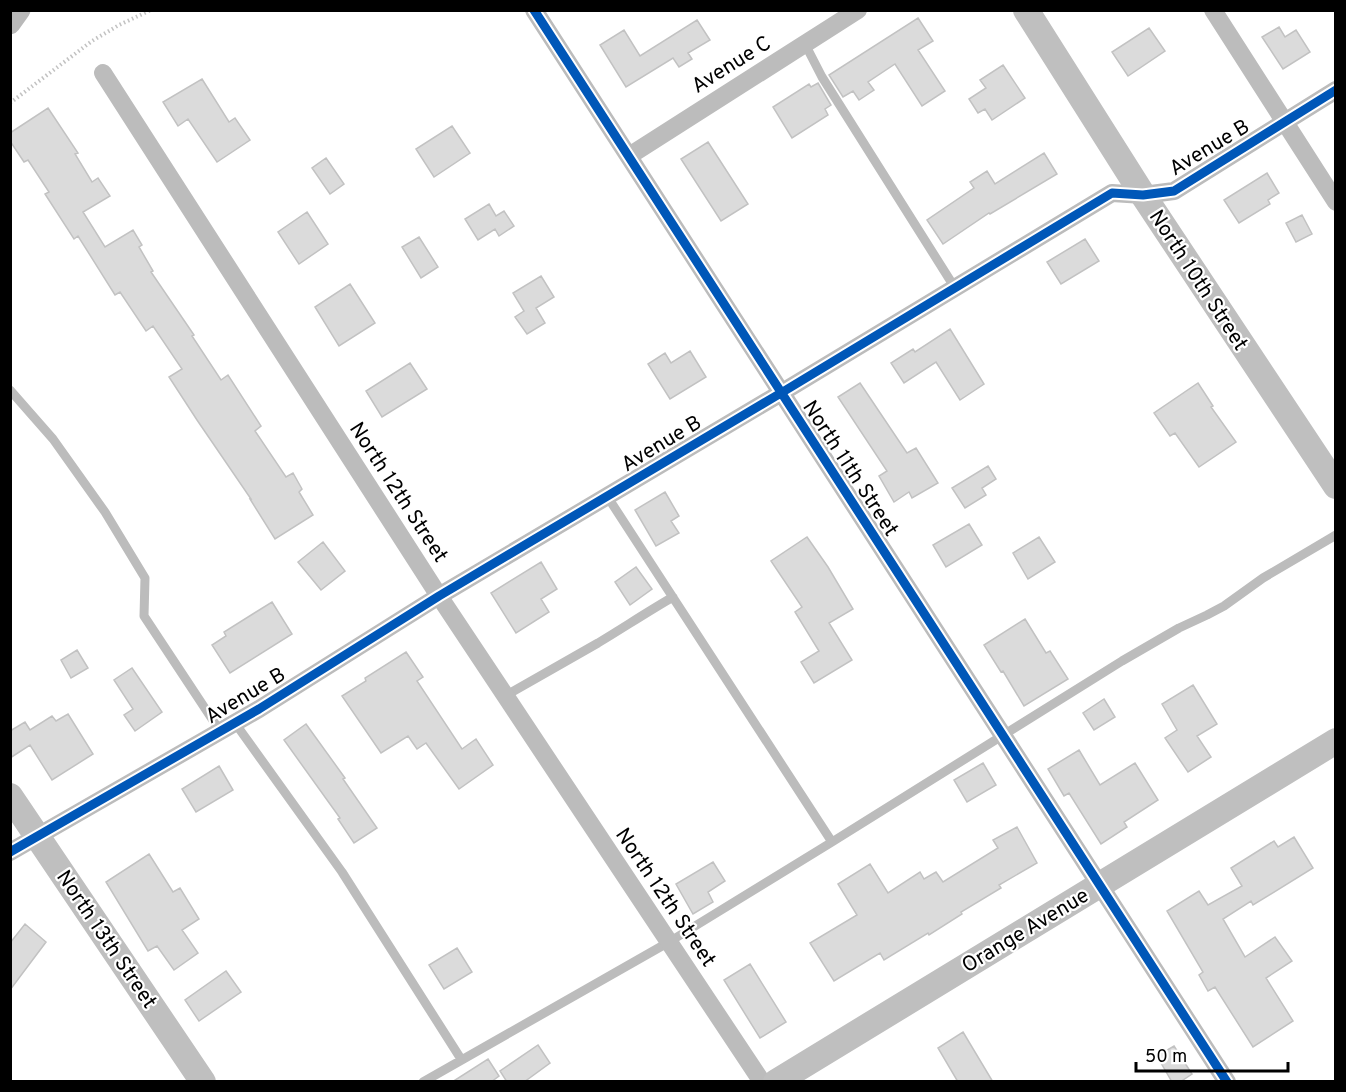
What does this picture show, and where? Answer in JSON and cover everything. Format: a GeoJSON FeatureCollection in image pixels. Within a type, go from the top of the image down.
{"type":"FeatureCollection","features":[{"type":"Feature","properties":{"kind":"street","name":"North 11th Street"},"geometry":{"type":"LineString","coordinates":[[534,10],[1227,1082]]}},
{"type":"Feature","properties":{"kind":"street","name":"Avenue C"},"geometry":{"type":"LineString","coordinates":[[628,156],[858,10]]}},
{"type":"Feature","properties":{"kind":"street","name":"North 10th Street"},"geometry":{"type":"LineString","coordinates":[[1026,10],[1143,195],[1335,486]]}},
{"type":"Feature","properties":{"kind":"street"},"geometry":{"type":"LineString","coordinates":[[1213,10],[1335,202]]}},
{"type":"Feature","properties":{"kind":"street","name":"North 12th Street"},"geometry":{"type":"LineString","coordinates":[[103,73],[439,596],[762,1082]]}},
{"type":"Feature","properties":{"kind":"street","name":"Avenue B"},"geometry":{"type":"LineString","coordinates":[[10,852],[259,709],[439,596],[1112,193],[1143,195],[1174,190],[1286,123],[1335,90]]}},
{"type":"Feature","properties":{"kind":"street","name":"Orange Avenue"},"geometry":{"type":"LineString","coordinates":[[776,1082],[1335,741]]}},
{"type":"Feature","properties":{"kind":"street","name":"North 13th Street"},"geometry":{"type":"LineString","coordinates":[[10,796],[203,1082]]}},
{"type":"Feature","properties":{"kind":"lane"},"geometry":{"type":"LineString","coordinates":[[805,44],[822,77],[955,288]]}},
{"type":"Feature","properties":{"kind":"lane"},"geometry":{"type":"LineString","coordinates":[[10,390],[53,439],[105,512],[145,578],[144,616],[227,727],[342,872],[461,1059]]}},
{"type":"Feature","properties":{"kind":"lane"},"geometry":{"type":"LineString","coordinates":[[607,496],[832,842]]}},
{"type":"Feature","properties":{"kind":"lane"},"geometry":{"type":"LineString","coordinates":[[423,1082],[669,942],[1004,736],[1122,660],[1224,606],[1263,578],[1335,535]]}},
{"type":"Feature","properties":{"kind":"lane"},"geometry":{"type":"LineString","coordinates":[[505,696],[599,643],[673,597]]}},
{"type":"Feature","properties":{"kind":"path"},"geometry":{"type":"LineString","coordinates":[[10,103],[92,41],[151,10]]}},
{"type":"Feature","properties":{"kind":"building"},"geometry":{"type":"Polygon","coordinates":[[[918,18],[933,41],[918,50],[945,91],[922,106],[895,64],[868,82],[874,90],[859,100],[853,91],[843,97],[829,75],[918,18]]]}},
{"type":"Feature","properties":{"kind":"building"},"geometry":{"type":"Polygon","coordinates":[[[697,20],[710,40],[688,53],[692,59],[679,67],[673,58],[626,87],[600,45],[624,30],[640,56],[697,20]]]}},
{"type":"Feature","properties":{"kind":"building"},"geometry":{"type":"Polygon","coordinates":[[[1279,27],[1285,37],[1296,30],[1310,52],[1283,69],[1262,37],[1279,27]]]}},
{"type":"Feature","properties":{"kind":"building"},"geometry":{"type":"Polygon","coordinates":[[[1149,28],[1165,51],[1128,76],[1112,52],[1149,28]]]}},
{"type":"Feature","properties":{"kind":"building"},"geometry":{"type":"Polygon","coordinates":[[[1003,65],[1025,98],[992,120],[985,109],[978,113],[969,99],[986,88],[980,80],[1003,65]]]}},
{"type":"Feature","properties":{"kind":"building"},"geometry":{"type":"Polygon","coordinates":[[[202,79],[229,122],[235,118],[250,140],[217,162],[188,119],[178,126],[163,102],[202,79]]]}},
{"type":"Feature","properties":{"kind":"building"},"geometry":{"type":"Polygon","coordinates":[[[818,83],[831,105],[825,109],[828,115],[792,138],[773,107],[809,84],[811,87],[818,83]]]}},
{"type":"Feature","properties":{"kind":"building"},"geometry":{"type":"Polygon","coordinates":[[[48,108],[78,153],[75,154],[92,182],[98,178],[110,196],[83,212],[105,247],[133,230],[142,245],[139,247],[153,271],[151,272],[194,335],[192,336],[221,380],[228,375],[261,426],[255,431],[286,477],[293,473],[302,489],[299,492],[313,515],[275,539],[251,499],[169,377],[182,369],[153,326],[146,331],[120,292],[115,295],[78,236],[74,239],[45,194],[49,192],[28,160],[24,162],[10,141],[10,133],[48,108]]]}},
{"type":"Feature","properties":{"kind":"building"},"geometry":{"type":"Polygon","coordinates":[[[452,126],[470,153],[434,177],[416,149],[452,126]]]}},
{"type":"Feature","properties":{"kind":"building"},"geometry":{"type":"Polygon","coordinates":[[[708,142],[748,204],[721,221],[681,159],[708,142]]]}},
{"type":"Feature","properties":{"kind":"building"},"geometry":{"type":"Polygon","coordinates":[[[1044,153],[1057,174],[989,213],[943,244],[927,220],[974,188],[970,182],[987,171],[995,184],[1044,153]]]}},
{"type":"Feature","properties":{"kind":"building"},"geometry":{"type":"Polygon","coordinates":[[[326,158],[344,184],[330,194],[312,168],[326,158]]]}},
{"type":"Feature","properties":{"kind":"building"},"geometry":{"type":"Polygon","coordinates":[[[1267,173],[1279,193],[1268,200],[1270,204],[1239,223],[1224,200],[1267,173]]]}},
{"type":"Feature","properties":{"kind":"building"},"geometry":{"type":"Polygon","coordinates":[[[489,204],[496,216],[504,211],[514,226],[499,236],[495,229],[478,240],[465,219],[489,204]]]}},
{"type":"Feature","properties":{"kind":"building"},"geometry":{"type":"Polygon","coordinates":[[[307,212],[328,244],[299,264],[278,232],[307,212]]]}},
{"type":"Feature","properties":{"kind":"building"},"geometry":{"type":"Polygon","coordinates":[[[1302,215],[1312,234],[1296,242],[1286,223],[1302,215]]]}},
{"type":"Feature","properties":{"kind":"building"},"geometry":{"type":"Polygon","coordinates":[[[419,237],[438,267],[421,278],[402,247],[419,237]]]}},
{"type":"Feature","properties":{"kind":"building"},"geometry":{"type":"Polygon","coordinates":[[[1085,239],[1099,261],[1061,284],[1047,262],[1085,239]]]}},
{"type":"Feature","properties":{"kind":"building"},"geometry":{"type":"Polygon","coordinates":[[[541,276],[554,297],[536,308],[545,323],[527,334],[515,317],[524,311],[513,293],[541,276]]]}},
{"type":"Feature","properties":{"kind":"building"},"geometry":{"type":"Polygon","coordinates":[[[350,284],[375,323],[339,346],[315,307],[350,284]]]}},
{"type":"Feature","properties":{"kind":"building"},"geometry":{"type":"Polygon","coordinates":[[[950,329],[984,384],[960,400],[936,362],[904,383],[891,363],[913,349],[915,352],[950,329]]]}},
{"type":"Feature","properties":{"kind":"building"},"geometry":{"type":"Polygon","coordinates":[[[690,351],[706,377],[670,399],[648,364],[665,353],[671,363],[690,351]]]}},
{"type":"Feature","properties":{"kind":"building"},"geometry":{"type":"Polygon","coordinates":[[[410,363],[427,389],[382,417],[366,391],[410,363]]]}},
{"type":"Feature","properties":{"kind":"building"},"geometry":{"type":"Polygon","coordinates":[[[860,383],[907,453],[916,448],[938,483],[912,498],[909,492],[894,502],[879,476],[887,471],[838,397],[860,383]]]}},
{"type":"Feature","properties":{"kind":"building"},"geometry":{"type":"Polygon","coordinates":[[[1198,383],[1213,406],[1211,407],[1236,442],[1199,467],[1175,433],[1170,436],[1154,413],[1198,383]]]}},
{"type":"Feature","properties":{"kind":"building"},"geometry":{"type":"Polygon","coordinates":[[[988,466],[996,479],[982,488],[986,495],[965,508],[952,488],[988,466]]]}},
{"type":"Feature","properties":{"kind":"building"},"geometry":{"type":"Polygon","coordinates":[[[665,492],[679,516],[671,521],[679,533],[656,546],[635,510],[665,492]]]}},
{"type":"Feature","properties":{"kind":"building"},"geometry":{"type":"Polygon","coordinates":[[[969,524],[982,545],[946,567],[933,545],[969,524]]]}},
{"type":"Feature","properties":{"kind":"building"},"geometry":{"type":"Polygon","coordinates":[[[807,537],[853,609],[829,623],[852,660],[814,683],[801,662],[819,651],[795,612],[802,607],[771,561],[807,537]]]}},
{"type":"Feature","properties":{"kind":"building"},"geometry":{"type":"Polygon","coordinates":[[[1039,537],[1055,562],[1028,579],[1013,553],[1039,537]]]}},
{"type":"Feature","properties":{"kind":"building"},"geometry":{"type":"Polygon","coordinates":[[[323,542],[345,571],[321,590],[298,562],[323,542]]]}},
{"type":"Feature","properties":{"kind":"building"},"geometry":{"type":"Polygon","coordinates":[[[541,562],[557,589],[541,599],[549,612],[516,633],[491,593],[541,562]]]}},
{"type":"Feature","properties":{"kind":"building"},"geometry":{"type":"Polygon","coordinates":[[[636,567],[652,589],[630,605],[615,582],[636,567]]]}},
{"type":"Feature","properties":{"kind":"building"},"geometry":{"type":"Polygon","coordinates":[[[272,602],[292,634],[230,673],[212,645],[226,636],[224,632],[272,602]]]}},
{"type":"Feature","properties":{"kind":"building"},"geometry":{"type":"Polygon","coordinates":[[[1025,619],[1046,653],[1050,651],[1068,679],[1024,706],[984,645],[1025,619]]]}},
{"type":"Feature","properties":{"kind":"building"},"geometry":{"type":"Polygon","coordinates":[[[77,650],[88,668],[71,678],[61,660],[77,650]]]}},
{"type":"Feature","properties":{"kind":"building"},"geometry":{"type":"Polygon","coordinates":[[[406,652],[423,677],[417,681],[462,749],[476,739],[493,765],[459,789],[426,743],[417,749],[408,736],[381,753],[342,696],[366,681],[365,678],[406,652]]]}},
{"type":"Feature","properties":{"kind":"building"},"geometry":{"type":"Polygon","coordinates":[[[132,668],[162,712],[135,731],[124,715],[133,709],[114,680],[132,668]]]}},
{"type":"Feature","properties":{"kind":"building"},"geometry":{"type":"Polygon","coordinates":[[[1193,685],[1217,724],[1197,736],[1211,757],[1188,772],[1165,738],[1177,730],[1162,704],[1193,685]]]}},
{"type":"Feature","properties":{"kind":"building"},"geometry":{"type":"Polygon","coordinates":[[[1104,699],[1115,717],[1094,730],[1083,713],[1104,699]]]}},
{"type":"Feature","properties":{"kind":"building"},"geometry":{"type":"Polygon","coordinates":[[[68,714],[93,754],[52,780],[30,745],[10,758],[10,731],[25,722],[30,730],[52,716],[56,721],[68,714]]]}},
{"type":"Feature","properties":{"kind":"building"},"geometry":{"type":"Polygon","coordinates":[[[306,724],[377,828],[354,843],[338,819],[340,818],[284,740],[306,724]]]}},
{"type":"Feature","properties":{"kind":"building"},"geometry":{"type":"Polygon","coordinates":[[[1079,750],[1100,785],[1135,763],[1158,800],[1124,822],[1127,827],[1101,844],[1069,793],[1064,796],[1048,769],[1079,750]]]}},
{"type":"Feature","properties":{"kind":"building"},"geometry":{"type":"Polygon","coordinates":[[[983,763],[996,785],[967,802],[954,780],[983,763]]]}},
{"type":"Feature","properties":{"kind":"building"},"geometry":{"type":"Polygon","coordinates":[[[219,766],[233,790],[196,812],[182,789],[219,766]]]}},
{"type":"Feature","properties":{"kind":"building"},"geometry":{"type":"Polygon","coordinates":[[[1017,827],[1037,863],[999,885],[1001,888],[929,935],[928,933],[884,960],[880,953],[834,981],[810,943],[857,915],[838,884],[870,864],[888,893],[920,872],[924,879],[936,872],[943,882],[998,848],[993,840],[1017,827]]]}},
{"type":"Feature","properties":{"kind":"building"},"geometry":{"type":"Polygon","coordinates":[[[1294,837],[1313,868],[1253,905],[1251,901],[1223,919],[1245,957],[1275,937],[1292,961],[1266,978],[1293,1021],[1253,1047],[1215,987],[1208,991],[1199,975],[1203,972],[1167,911],[1199,891],[1208,905],[1242,886],[1231,868],[1274,841],[1278,847],[1294,837]]]}},
{"type":"Feature","properties":{"kind":"building"},"geometry":{"type":"Polygon","coordinates":[[[149,854],[173,892],[180,888],[199,919],[182,930],[198,953],[174,970],[157,946],[148,951],[106,882],[149,854]]]}},
{"type":"Feature","properties":{"kind":"building"},"geometry":{"type":"Polygon","coordinates":[[[713,862],[725,881],[708,892],[713,902],[693,914],[676,884],[713,862]]]}},
{"type":"Feature","properties":{"kind":"building"},"geometry":{"type":"Polygon","coordinates":[[[25,924],[46,942],[10,990],[10,943],[25,924]]]}},
{"type":"Feature","properties":{"kind":"building"},"geometry":{"type":"Polygon","coordinates":[[[457,948],[472,972],[444,989],[429,965],[457,948]]]}},
{"type":"Feature","properties":{"kind":"building"},"geometry":{"type":"Polygon","coordinates":[[[750,964],[786,1022],[760,1038],[724,980],[750,964]]]}},
{"type":"Feature","properties":{"kind":"building"},"geometry":{"type":"Polygon","coordinates":[[[226,971],[241,992],[199,1021],[185,1000],[226,971]]]}},
{"type":"Feature","properties":{"kind":"building"},"geometry":{"type":"Polygon","coordinates":[[[963,1032],[993,1082],[958,1082],[938,1048],[963,1032]]]}},
{"type":"Feature","properties":{"kind":"building"},"geometry":{"type":"Polygon","coordinates":[[[538,1045],[550,1063],[524,1082],[507,1082],[500,1071],[538,1045]]]}},
{"type":"Feature","properties":{"kind":"building"},"geometry":{"type":"Polygon","coordinates":[[[1174,1046],[1192,1074],[1180,1082],[1172,1082],[1157,1056],[1174,1046]]]}},
{"type":"Feature","properties":{"kind":"building"},"geometry":{"type":"Polygon","coordinates":[[[488,1059],[499,1076],[491,1082],[452,1082],[488,1059]]]}},
{"type":"Feature","properties":{"kind":"waterway"},"geometry":{"type":"LineString","coordinates":[[10,24],[20,10]]}},
{"type":"Feature","properties":{"kind":"cycle path"},"geometry":{"type":"LineString","coordinates":[[534,10],[1227,1082]]}},
{"type":"Feature","properties":{"kind":"cycle path"},"geometry":{"type":"LineString","coordinates":[[10,852],[259,709],[439,596],[1112,193],[1143,195],[1174,191],[1336,90]]}}]}
